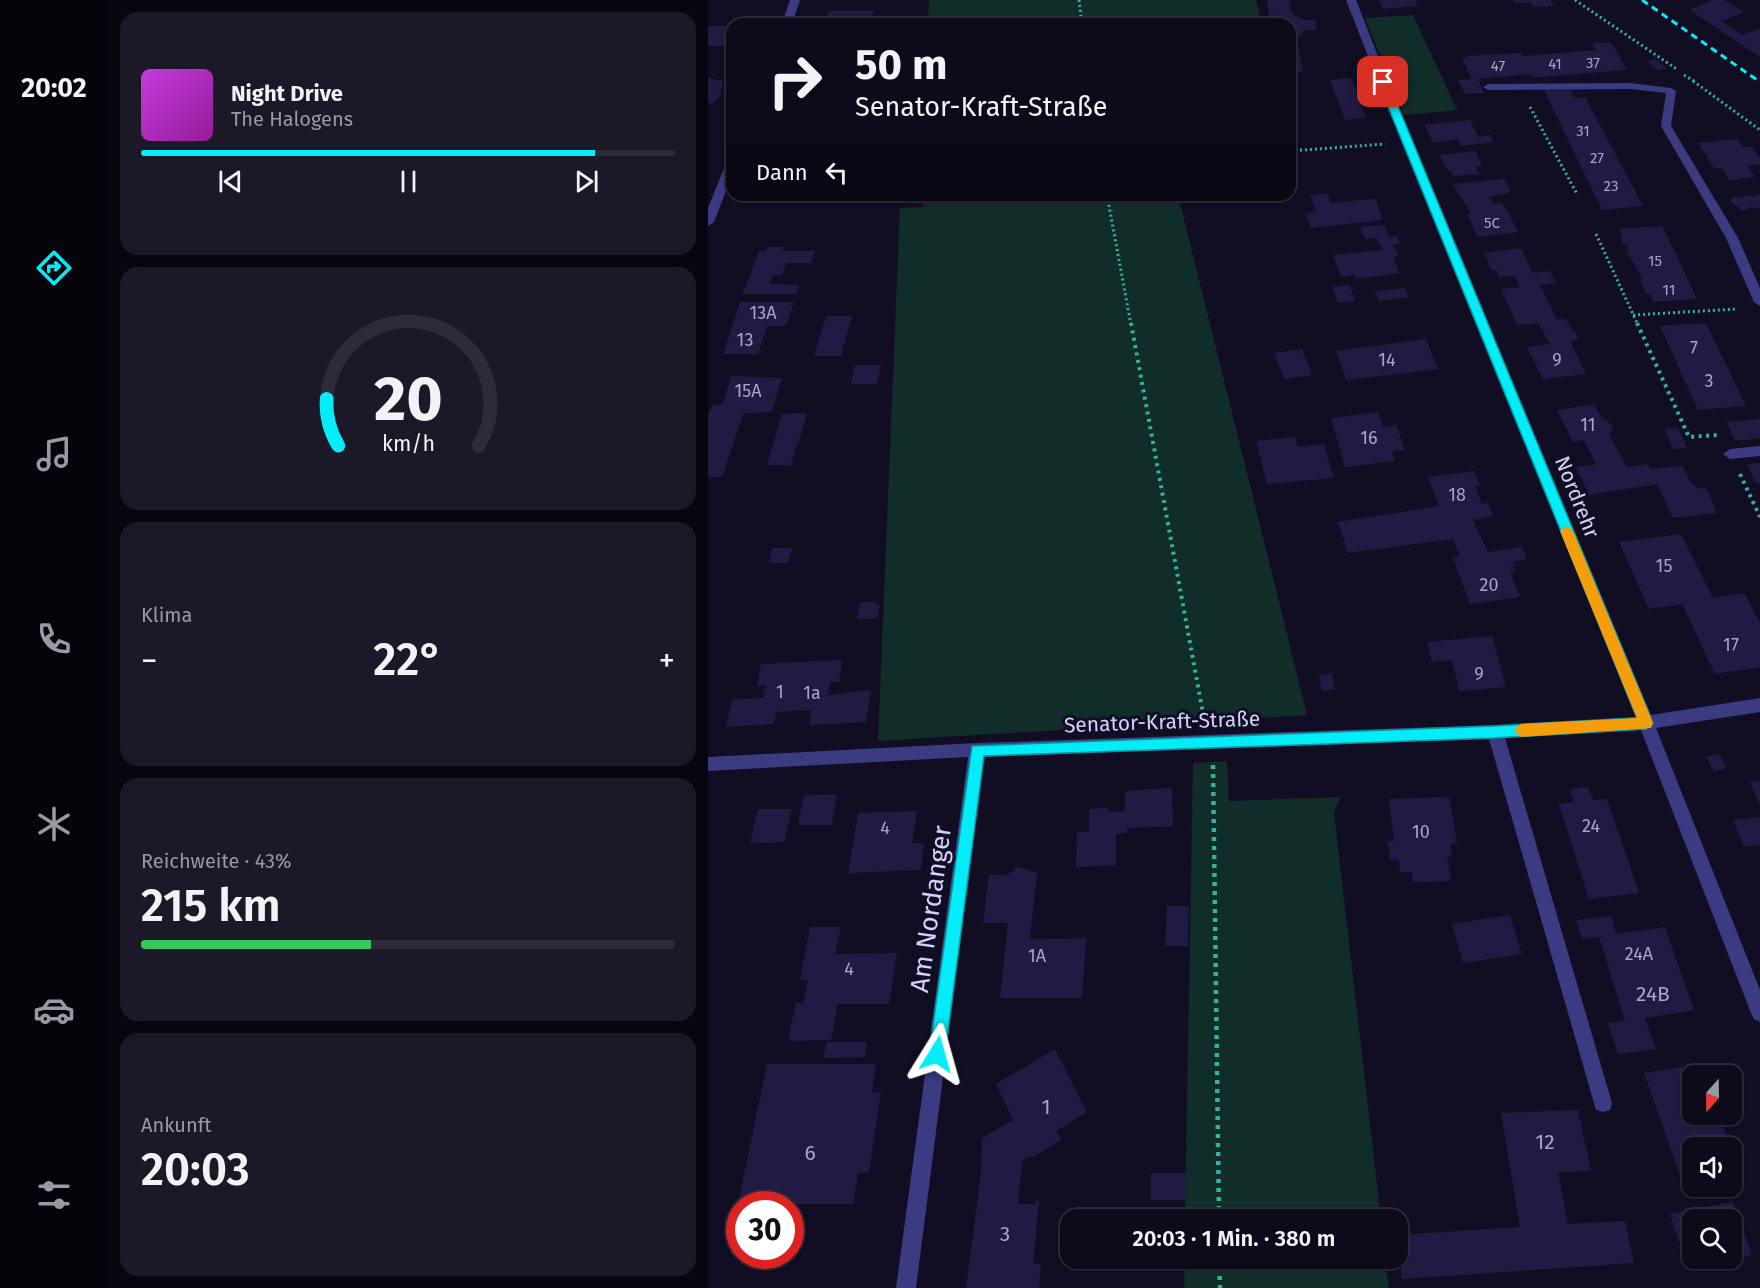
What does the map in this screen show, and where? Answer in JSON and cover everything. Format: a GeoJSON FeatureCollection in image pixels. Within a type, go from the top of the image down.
{"type":"FeatureCollection","features":[{"type":"Feature","properties":{"kind":"street"},"geometry":{"type":"LineString","coordinates":[[789,18],[795,0]]}},
{"type":"Feature","properties":{"kind":"street","name":"Nordrehr"},"geometry":{"type":"LineString","coordinates":[[1351,0],[1407,143],[1646,723],[1760,1013]]}},
{"type":"Feature","properties":{"kind":"street"},"geometry":{"type":"LineString","coordinates":[[1488,87],[1630,86],[1671,91],[1666,126],[1732,238],[1760,302]]}},
{"type":"Feature","properties":{"kind":"street"},"geometry":{"type":"LineString","coordinates":[[708,222],[726,176]]}},
{"type":"Feature","properties":{"kind":"street"},"geometry":{"type":"LineString","coordinates":[[1730,454],[1760,452]]}},
{"type":"Feature","properties":{"kind":"street","name":"Senator-Kraft-Straße"},"geometry":{"type":"LineString","coordinates":[[708,764],[977,750],[1494,732],[1646,723],[1760,705]]}},
{"type":"Feature","properties":{"kind":"street"},"geometry":{"type":"LineString","coordinates":[[1494,732],[1603,1103]]}},
{"type":"Feature","properties":{"kind":"street","name":"Am Nordanger"},"geometry":{"type":"LineString","coordinates":[[906,1288],[977,750]]}},
{"type":"Feature","properties":{"kind":"path"},"geometry":{"type":"LineString","coordinates":[[1079,0],[1081,18]]}},
{"type":"Feature","properties":{"kind":"path"},"geometry":{"type":"LineString","coordinates":[[1575,0],[1694,81],[1760,130]]}},
{"type":"Feature","properties":{"kind":"path"},"geometry":{"type":"LineString","coordinates":[[1671,91],[1694,81]]}},
{"type":"Feature","properties":{"kind":"path"},"geometry":{"type":"LineString","coordinates":[[1518,86],[1577,194]]}},
{"type":"Feature","properties":{"kind":"path"},"geometry":{"type":"LineString","coordinates":[[1296,151],[1407,143]]}},
{"type":"Feature","properties":{"kind":"path"},"geometry":{"type":"LineString","coordinates":[[1108,201],[1210,741],[1219,1209]]}},
{"type":"Feature","properties":{"kind":"path"},"geometry":{"type":"LineString","coordinates":[[1596,234],[1689,437],[1721,435],[1760,517]]}},
{"type":"Feature","properties":{"kind":"path"},"geometry":{"type":"LineString","coordinates":[[1633,315],[1748,308]]}},
{"type":"Feature","properties":{"kind":"path"},"geometry":{"type":"LineString","coordinates":[[1219,1269],[1220,1288]]}},
{"type":"Feature","properties":{"kind":"green space"},"geometry":{"type":"Polygon","coordinates":[[[929,0],[1256,0],[1260,18],[928,18],[929,0]]]}},
{"type":"Feature","properties":{"kind":"green space"},"geometry":{"type":"Polygon","coordinates":[[[1413,15],[1457,110],[1404,115],[1365,18],[1413,15]]]}},
{"type":"Feature","properties":{"kind":"green space"},"geometry":{"type":"Polygon","coordinates":[[[923,201],[1179,201],[1307,715],[878,741],[900,208],[923,207],[923,201]]]}},
{"type":"Feature","properties":{"kind":"green space"},"geometry":{"type":"Polygon","coordinates":[[[1227,761],[1229,801],[1340,797],[1334,813],[1380,1209],[1185,1209],[1193,763],[1227,761]]]}},
{"type":"Feature","properties":{"kind":"green space"},"geometry":{"type":"Polygon","coordinates":[[[1185,1269],[1386,1269],[1389,1288],[1184,1288],[1185,1269]]]}},
{"type":"Feature","properties":{"kind":"building"},"geometry":{"type":"Polygon","coordinates":[[[1267,0],[1289,0],[1292,14],[1305,20],[1315,20],[1317,30],[1307,30],[1296,38],[1296,18],[1269,18],[1267,0]]]}},
{"type":"Feature","properties":{"kind":"building"},"geometry":{"type":"Polygon","coordinates":[[[1379,0],[1415,0],[1418,6],[1383,9],[1379,0]]]}},
{"type":"Feature","properties":{"kind":"building"},"geometry":{"type":"Polygon","coordinates":[[[1513,0],[1550,0],[1554,6],[1534,7],[1531,2],[1515,3],[1513,0]]]}},
{"type":"Feature","properties":{"kind":"building"},"geometry":{"type":"Polygon","coordinates":[[[1712,0],[1724,0],[1744,12],[1721,21],[1742,35],[1760,29],[1760,57],[1690,10],[1712,0]]]}},
{"type":"Feature","properties":{"kind":"building"},"geometry":{"type":"Polygon","coordinates":[[[829,11],[874,11],[871,18],[826,18],[829,11]]]}},
{"type":"Feature","properties":{"kind":"building"},"geometry":{"type":"Polygon","coordinates":[[[708,26],[726,26],[726,46],[708,46],[708,26]]]}},
{"type":"Feature","properties":{"kind":"building"},"geometry":{"type":"Polygon","coordinates":[[[1296,38],[1303,72],[1296,72],[1296,38]]]}},
{"type":"Feature","properties":{"kind":"building"},"geometry":{"type":"Polygon","coordinates":[[[1611,42],[1627,70],[1542,77],[1532,77],[1531,74],[1478,79],[1484,93],[1465,94],[1458,80],[1472,79],[1462,58],[1467,58],[1466,56],[1521,53],[1523,56],[1596,50],[1592,43],[1611,42]]]}},
{"type":"Feature","properties":{"kind":"building"},"geometry":{"type":"Polygon","coordinates":[[[1655,59],[1667,68],[1659,71],[1647,62],[1655,59]]]}},
{"type":"Feature","properties":{"kind":"building"},"geometry":{"type":"Polygon","coordinates":[[[708,78],[723,81],[720,95],[713,103],[708,103],[708,78]]]}},
{"type":"Feature","properties":{"kind":"building"},"geometry":{"type":"Polygon","coordinates":[[[1351,78],[1366,118],[1345,120],[1330,80],[1351,78]]]}},
{"type":"Feature","properties":{"kind":"building"},"geometry":{"type":"Polygon","coordinates":[[[1544,90],[1571,90],[1575,98],[1585,97],[1643,206],[1602,210],[1544,90]]]}},
{"type":"Feature","properties":{"kind":"building"},"geometry":{"type":"Polygon","coordinates":[[[1470,120],[1478,137],[1490,135],[1493,142],[1461,146],[1458,139],[1433,143],[1425,125],[1470,120]]]}},
{"type":"Feature","properties":{"kind":"building"},"geometry":{"type":"Polygon","coordinates":[[[1737,139],[1743,147],[1752,147],[1760,159],[1760,164],[1748,166],[1755,177],[1729,180],[1722,168],[1715,169],[1698,143],[1737,139]]]}},
{"type":"Feature","properties":{"kind":"building"},"geometry":{"type":"Polygon","coordinates":[[[1475,151],[1482,166],[1475,167],[1479,174],[1453,176],[1450,170],[1447,170],[1440,155],[1475,151]]]}},
{"type":"Feature","properties":{"kind":"building"},"geometry":{"type":"Polygon","coordinates":[[[1504,179],[1511,192],[1490,197],[1494,204],[1501,203],[1507,210],[1518,232],[1478,237],[1467,214],[1471,214],[1453,184],[1504,179]]]}},
{"type":"Feature","properties":{"kind":"building"},"geometry":{"type":"Polygon","coordinates":[[[1327,193],[1331,203],[1361,200],[1362,198],[1363,200],[1376,199],[1382,220],[1311,228],[1306,213],[1316,212],[1310,195],[1327,193]]]}},
{"type":"Feature","properties":{"kind":"building"},"geometry":{"type":"Polygon","coordinates":[[[1760,194],[1760,207],[1755,209],[1752,207],[1743,211],[1729,200],[1738,196],[1740,198],[1748,195],[1752,197],[1760,194]]]}},
{"type":"Feature","properties":{"kind":"building"},"geometry":{"type":"Polygon","coordinates":[[[1384,225],[1389,237],[1397,236],[1400,244],[1393,244],[1399,256],[1393,257],[1399,273],[1355,279],[1354,275],[1341,277],[1333,255],[1383,250],[1376,238],[1365,239],[1360,227],[1384,225]]]}},
{"type":"Feature","properties":{"kind":"building"},"geometry":{"type":"Polygon","coordinates":[[[1662,226],[1697,299],[1653,302],[1650,294],[1646,294],[1640,279],[1643,279],[1626,250],[1629,250],[1626,244],[1623,244],[1619,229],[1662,226]]]}},
{"type":"Feature","properties":{"kind":"building"},"geometry":{"type":"Polygon","coordinates":[[[767,247],[784,247],[782,251],[815,251],[811,263],[786,263],[782,275],[773,275],[770,284],[799,285],[796,294],[743,294],[759,251],[766,251],[767,247]]]}},
{"type":"Feature","properties":{"kind":"building"},"geometry":{"type":"Polygon","coordinates":[[[1521,248],[1533,273],[1550,271],[1556,283],[1540,285],[1557,320],[1565,318],[1574,330],[1579,340],[1570,341],[1586,374],[1543,379],[1527,347],[1550,344],[1538,323],[1517,325],[1501,289],[1520,287],[1515,276],[1499,277],[1496,270],[1492,270],[1484,253],[1521,248]]]}},
{"type":"Feature","properties":{"kind":"building"},"geometry":{"type":"Polygon","coordinates":[[[1350,285],[1355,301],[1338,303],[1332,287],[1350,285]]]}},
{"type":"Feature","properties":{"kind":"building"},"geometry":{"type":"Polygon","coordinates":[[[1405,288],[1409,297],[1379,301],[1375,291],[1405,288]]]}},
{"type":"Feature","properties":{"kind":"building"},"geometry":{"type":"Polygon","coordinates":[[[740,302],[794,302],[786,326],[767,326],[758,354],[723,354],[740,302]]]}},
{"type":"Feature","properties":{"kind":"building"},"geometry":{"type":"Polygon","coordinates":[[[826,316],[852,316],[841,356],[814,356],[826,316]]]}},
{"type":"Feature","properties":{"kind":"building"},"geometry":{"type":"Polygon","coordinates":[[[1706,323],[1746,406],[1698,410],[1660,326],[1706,323]]]}},
{"type":"Feature","properties":{"kind":"building"},"geometry":{"type":"Polygon","coordinates":[[[1426,339],[1438,369],[1346,380],[1336,351],[1426,339]]]}},
{"type":"Feature","properties":{"kind":"building"},"geometry":{"type":"Polygon","coordinates":[[[1302,349],[1312,375],[1284,379],[1274,353],[1302,349]]]}},
{"type":"Feature","properties":{"kind":"building"},"geometry":{"type":"Polygon","coordinates":[[[855,365],[881,365],[877,384],[851,384],[855,365]]]}},
{"type":"Feature","properties":{"kind":"building"},"geometry":{"type":"Polygon","coordinates":[[[731,376],[782,378],[772,412],[743,414],[722,477],[708,477],[708,414],[713,405],[722,405],[731,376]]]}},
{"type":"Feature","properties":{"kind":"building"},"geometry":{"type":"Polygon","coordinates":[[[1594,404],[1601,417],[1608,421],[1613,429],[1609,434],[1627,467],[1647,464],[1650,469],[1682,466],[1691,483],[1700,489],[1706,488],[1717,513],[1673,518],[1657,484],[1589,495],[1576,467],[1596,464],[1584,440],[1573,442],[1557,410],[1594,404]]]}},
{"type":"Feature","properties":{"kind":"building"},"geometry":{"type":"Polygon","coordinates":[[[1378,412],[1383,427],[1396,425],[1405,450],[1392,451],[1395,461],[1345,467],[1331,418],[1378,412]]]}},
{"type":"Feature","properties":{"kind":"building"},"geometry":{"type":"Polygon","coordinates":[[[807,413],[798,445],[793,447],[796,447],[791,465],[767,465],[782,414],[807,413]]]}},
{"type":"Feature","properties":{"kind":"building"},"geometry":{"type":"Polygon","coordinates":[[[1760,419],[1760,438],[1747,440],[1735,440],[1726,422],[1760,419]]]}},
{"type":"Feature","properties":{"kind":"building"},"geometry":{"type":"Polygon","coordinates":[[[1678,428],[1687,448],[1673,449],[1665,429],[1678,428]]]}},
{"type":"Feature","properties":{"kind":"building"},"geometry":{"type":"Polygon","coordinates":[[[1295,437],[1298,447],[1324,444],[1334,478],[1267,484],[1256,441],[1295,437]]]}},
{"type":"Feature","properties":{"kind":"building"},"geometry":{"type":"Polygon","coordinates":[[[1760,463],[1760,483],[1756,483],[1747,464],[1760,463]]]}},
{"type":"Feature","properties":{"kind":"building"},"geometry":{"type":"Polygon","coordinates":[[[1474,471],[1480,486],[1475,486],[1482,504],[1488,503],[1493,516],[1473,520],[1488,552],[1522,547],[1527,559],[1513,562],[1515,566],[1511,566],[1517,571],[1510,572],[1520,597],[1470,604],[1453,558],[1460,556],[1453,539],[1348,553],[1338,522],[1439,506],[1428,477],[1474,471]]]}},
{"type":"Feature","properties":{"kind":"building"},"geometry":{"type":"Polygon","coordinates":[[[1681,534],[1713,598],[1744,593],[1760,623],[1760,667],[1715,674],[1682,604],[1649,609],[1619,542],[1681,534]]]}},
{"type":"Feature","properties":{"kind":"building"},"geometry":{"type":"Polygon","coordinates":[[[772,548],[792,548],[788,563],[769,563],[772,548]]]}},
{"type":"Feature","properties":{"kind":"building"},"geometry":{"type":"Polygon","coordinates":[[[860,602],[877,602],[876,605],[880,605],[877,618],[857,619],[860,602]]]}},
{"type":"Feature","properties":{"kind":"building"},"geometry":{"type":"Polygon","coordinates":[[[1492,636],[1506,687],[1459,691],[1452,660],[1432,662],[1427,642],[1492,636]]]}},
{"type":"Feature","properties":{"kind":"building"},"geometry":{"type":"Polygon","coordinates":[[[842,660],[839,682],[830,682],[828,695],[871,690],[866,722],[809,725],[811,710],[776,712],[774,724],[726,727],[732,699],[763,698],[766,685],[757,686],[761,664],[842,660]]]}},
{"type":"Feature","properties":{"kind":"building"},"geometry":{"type":"Polygon","coordinates":[[[1332,673],[1335,689],[1322,691],[1319,675],[1332,673]]]}},
{"type":"Feature","properties":{"kind":"building"},"geometry":{"type":"Polygon","coordinates":[[[1719,754],[1727,768],[1714,771],[1706,757],[1719,754]]]}},
{"type":"Feature","properties":{"kind":"building"},"geometry":{"type":"Polygon","coordinates":[[[1760,781],[1760,805],[1750,782],[1760,781]]]}},
{"type":"Feature","properties":{"kind":"building"},"geometry":{"type":"Polygon","coordinates":[[[1588,787],[1593,800],[1607,799],[1639,893],[1589,899],[1559,804],[1574,802],[1570,789],[1588,787]]]}},
{"type":"Feature","properties":{"kind":"building"},"geometry":{"type":"Polygon","coordinates":[[[1172,788],[1173,826],[1127,828],[1127,833],[1116,834],[1116,865],[1076,867],[1077,832],[1089,832],[1089,809],[1108,808],[1109,812],[1125,811],[1125,791],[1172,788]]]}},
{"type":"Feature","properties":{"kind":"building"},"geometry":{"type":"Polygon","coordinates":[[[837,794],[832,825],[798,825],[804,795],[837,794]]]}},
{"type":"Feature","properties":{"kind":"building"},"geometry":{"type":"Polygon","coordinates":[[[1449,797],[1457,843],[1450,844],[1452,856],[1447,857],[1451,881],[1413,882],[1412,872],[1400,872],[1399,859],[1390,860],[1387,841],[1394,841],[1389,799],[1449,797]]]}},
{"type":"Feature","properties":{"kind":"building"},"geometry":{"type":"Polygon","coordinates":[[[758,809],[792,809],[784,842],[750,843],[758,809]]]}},
{"type":"Feature","properties":{"kind":"building"},"geometry":{"type":"Polygon","coordinates":[[[917,811],[912,843],[924,843],[921,870],[848,873],[858,813],[917,811]]]}},
{"type":"Feature","properties":{"kind":"building"},"geometry":{"type":"Polygon","coordinates":[[[1760,817],[1760,845],[1744,847],[1733,820],[1760,817]]]}},
{"type":"Feature","properties":{"kind":"building"},"geometry":{"type":"Polygon","coordinates":[[[1018,867],[1037,873],[1030,939],[1086,938],[1082,998],[1000,998],[1008,923],[983,923],[989,874],[1007,875],[1018,867]]]}},
{"type":"Feature","properties":{"kind":"building"},"geometry":{"type":"Polygon","coordinates":[[[1167,906],[1189,906],[1188,946],[1165,946],[1167,906]]]}},
{"type":"Feature","properties":{"kind":"building"},"geometry":{"type":"Polygon","coordinates":[[[1510,915],[1522,954],[1463,963],[1452,924],[1510,915]]]}},
{"type":"Feature","properties":{"kind":"building"},"geometry":{"type":"Polygon","coordinates":[[[1611,916],[1616,934],[1665,927],[1694,1010],[1645,1018],[1656,1049],[1618,1054],[1608,1023],[1625,1021],[1599,937],[1582,939],[1576,920],[1611,916]]]}},
{"type":"Feature","properties":{"kind":"building"},"geometry":{"type":"Polygon","coordinates":[[[810,927],[841,927],[835,954],[897,953],[889,1004],[838,1004],[831,1040],[788,1041],[796,1002],[803,1003],[808,980],[800,980],[810,927]]]}},
{"type":"Feature","properties":{"kind":"building"},"geometry":{"type":"Polygon","coordinates":[[[827,1042],[867,1042],[865,1057],[823,1058],[827,1042]]]}},
{"type":"Feature","properties":{"kind":"building"},"geometry":{"type":"Polygon","coordinates":[[[1055,1049],[1087,1112],[1056,1131],[1061,1140],[1032,1158],[1030,1156],[1022,1161],[1018,1204],[1036,1204],[1036,1200],[1039,1201],[1033,1264],[1041,1264],[1039,1288],[966,1288],[981,1173],[982,1138],[1013,1120],[996,1084],[1055,1049]]]}},
{"type":"Feature","properties":{"kind":"building"},"geometry":{"type":"Polygon","coordinates":[[[767,1064],[876,1064],[872,1093],[881,1092],[869,1173],[858,1173],[853,1204],[804,1204],[804,1191],[741,1191],[767,1064]]]}},
{"type":"Feature","properties":{"kind":"building"},"geometry":{"type":"Polygon","coordinates":[[[1682,1067],[1682,1125],[1722,1125],[1727,1137],[1682,1137],[1682,1175],[1680,1175],[1644,1073],[1682,1067]]]}},
{"type":"Feature","properties":{"kind":"building"},"geometry":{"type":"Polygon","coordinates":[[[1578,1110],[1591,1171],[1558,1172],[1568,1224],[1625,1221],[1634,1263],[1402,1279],[1401,1269],[1408,1269],[1408,1234],[1520,1227],[1501,1113],[1578,1110]]]}},
{"type":"Feature","properties":{"kind":"building"},"geometry":{"type":"Polygon","coordinates":[[[1151,1173],[1186,1173],[1185,1200],[1151,1200],[1151,1173]]]}},
{"type":"Feature","properties":{"kind":"building"},"geometry":{"type":"Polygon","coordinates":[[[1733,1202],[1736,1209],[1696,1209],[1733,1202]]]}},
{"type":"Feature","properties":{"kind":"building"},"geometry":{"type":"Polygon","coordinates":[[[1682,1212],[1682,1251],[1670,1214],[1682,1212]]]}},
{"type":"Feature","properties":{"kind":"building"},"geometry":{"type":"Polygon","coordinates":[[[1742,1227],[1752,1255],[1742,1257],[1742,1227]]]}},
{"type":"Feature","properties":{"kind":"railway"},"geometry":{"type":"LineString","coordinates":[[1642,0],[1760,82]]}},
{"type":"Feature","properties":{"kind":"slow traffic"},"geometry":{"type":"LineString","coordinates":[[1521,730],[1646,723],[1567,531]]}},
{"type":"Feature","properties":{"kind":"route"},"geometry":{"type":"LineString","coordinates":[[937,1054],[977,750],[1494,732],[1646,723],[1383,82]]}}]}
